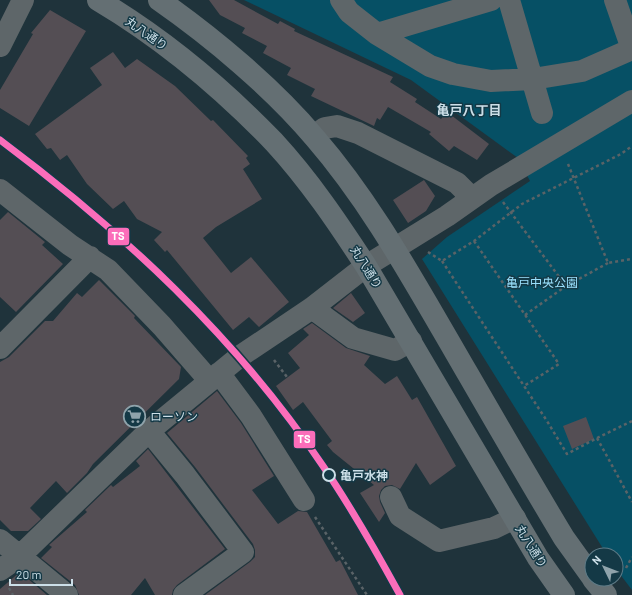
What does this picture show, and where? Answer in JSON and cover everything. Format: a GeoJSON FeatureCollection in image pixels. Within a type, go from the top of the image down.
{"type":"FeatureCollection","features":[{"type":"Feature","properties":{"kind":"main road","name":"丸八通り"},"geometry":{"type":"LineString","coordinates":[[98,0],[170,48],[227,97],[259,128],[301,174],[339,224],[366,266],[538,558],[564,595]]}},
{"type":"Feature","properties":{"kind":"main road"},"geometry":{"type":"LineString","coordinates":[[159,0],[214,43],[284,105],[314,136],[362,198],[396,249],[550,515],[584,565]]}},
{"type":"Feature","properties":{"kind":"main road"},"geometry":{"type":"LineString","coordinates":[[259,128],[284,105]]}},
{"type":"Feature","properties":{"kind":"main road"},"geometry":{"type":"LineString","coordinates":[[600,587],[606,595]]}},
{"type":"Feature","properties":{"kind":"street"},"geometry":{"type":"LineString","coordinates":[[0,46],[23,0]]}},
{"type":"Feature","properties":{"kind":"street"},"geometry":{"type":"LineString","coordinates":[[341,0],[349,12],[377,34],[430,66],[453,74],[491,81],[533,79],[582,72],[632,49],[615,0]]}},
{"type":"Feature","properties":{"kind":"street"},"geometry":{"type":"LineString","coordinates":[[377,34],[491,0]]}},
{"type":"Feature","properties":{"kind":"street"},"geometry":{"type":"LineString","coordinates":[[509,0],[542,113]]}},
{"type":"Feature","properties":{"kind":"street"},"geometry":{"type":"LineString","coordinates":[[0,570],[20,556],[149,431],[214,377],[312,308],[366,266],[396,249],[491,185],[632,101]]}},
{"type":"Feature","properties":{"kind":"street"},"geometry":{"type":"LineString","coordinates":[[314,136],[325,128],[337,126],[358,133],[457,183],[472,198]]}},
{"type":"Feature","properties":{"kind":"street"},"geometry":{"type":"LineString","coordinates":[[0,190],[70,244],[108,270],[214,377],[251,416],[304,500]]}},
{"type":"Feature","properties":{"kind":"street"},"geometry":{"type":"LineString","coordinates":[[0,348],[90,257]]}},
{"type":"Feature","properties":{"kind":"street"},"geometry":{"type":"LineString","coordinates":[[312,308],[353,338],[395,350],[411,341]]}},
{"type":"Feature","properties":{"kind":"street"},"geometry":{"type":"LineString","coordinates":[[149,431],[185,475],[243,552],[210,578],[184,595]]}},
{"type":"Feature","properties":{"kind":"street"},"geometry":{"type":"LineString","coordinates":[[391,497],[400,516],[439,541],[494,528],[515,518]]}},
{"type":"Feature","properties":{"kind":"street"},"geometry":{"type":"LineString","coordinates":[[0,540],[67,595]]}},
{"type":"Feature","properties":{"kind":"path"},"geometry":{"type":"LineString","coordinates":[[561,143],[573,178],[608,263]]}},
{"type":"Feature","properties":{"kind":"path"},"geometry":{"type":"LineString","coordinates":[[442,261],[474,241],[522,204],[621,154],[632,146]]}},
{"type":"Feature","properties":{"kind":"path"},"geometry":{"type":"LineString","coordinates":[[491,185],[566,286]]}},
{"type":"Feature","properties":{"kind":"path"},"geometry":{"type":"LineString","coordinates":[[474,241],[559,364],[524,386]]}},
{"type":"Feature","properties":{"kind":"path"},"geometry":{"type":"LineString","coordinates":[[426,251],[442,261],[524,386],[566,454],[632,421]]}},
{"type":"Feature","properties":{"kind":"path"},"geometry":{"type":"LineString","coordinates":[[525,315],[566,286],[608,263],[632,259]]}},
{"type":"Feature","properties":{"kind":"path"},"geometry":{"type":"LineString","coordinates":[[597,438],[632,502]]}},
{"type":"Feature","properties":{"kind":"path"},"geometry":{"type":"LineString","coordinates":[[304,500],[367,595]]}},
{"type":"Feature","properties":{"kind":"path"},"geometry":{"type":"LineString","coordinates":[[626,568],[632,557]]}},
{"type":"Feature","properties":{"kind":"green space","name":"亀戸中央公園"},"geometry":{"type":"Polygon","coordinates":[[[244,0],[632,0],[632,590],[624,580],[624,547],[602,547],[422,259],[447,237],[530,181],[518,158],[411,80],[244,0]]]}},
{"type":"Feature","properties":{"kind":"building"},"geometry":{"type":"Polygon","coordinates":[[[209,0],[234,0],[278,24],[280,21],[295,29],[294,31],[393,77],[390,82],[417,99],[415,102],[441,119],[447,112],[489,144],[477,160],[454,146],[449,151],[429,134],[431,132],[388,107],[380,120],[377,118],[374,126],[311,96],[315,89],[287,75],[291,68],[263,53],[267,46],[242,33],[245,28],[220,15],[209,0]]]}},
{"type":"Feature","properties":{"kind":"building"},"geometry":{"type":"Polygon","coordinates":[[[50,10],[86,31],[29,126],[0,108],[0,90],[33,34],[31,33],[50,10]]]}},
{"type":"Feature","properties":{"kind":"building"},"geometry":{"type":"Polygon","coordinates":[[[113,52],[125,68],[137,59],[175,86],[211,121],[213,120],[248,156],[246,158],[250,164],[243,169],[262,199],[216,227],[203,238],[231,273],[251,257],[289,302],[259,327],[249,317],[233,330],[167,250],[165,252],[154,240],[162,232],[137,219],[124,201],[113,209],[87,184],[67,155],[60,160],[51,148],[47,149],[35,134],[102,85],[90,68],[113,52]]]}},
{"type":"Feature","properties":{"kind":"building"},"geometry":{"type":"Polygon","coordinates":[[[424,180],[435,196],[426,211],[408,223],[393,200],[424,180]]]}},
{"type":"Feature","properties":{"kind":"building"},"geometry":{"type":"Polygon","coordinates":[[[8,212],[45,242],[42,245],[63,264],[16,312],[0,297],[0,220],[8,212]]]}},
{"type":"Feature","properties":{"kind":"building"},"geometry":{"type":"Polygon","coordinates":[[[99,280],[135,316],[134,318],[181,367],[179,379],[93,464],[87,473],[67,493],[56,481],[30,508],[41,519],[28,531],[11,531],[0,520],[0,362],[9,357],[45,321],[53,321],[77,293],[82,297],[99,280]]]}},
{"type":"Feature","properties":{"kind":"building"},"geometry":{"type":"Polygon","coordinates":[[[351,293],[365,313],[353,322],[333,308],[351,293]]]}},
{"type":"Feature","properties":{"kind":"building"},"geometry":{"type":"Polygon","coordinates":[[[312,323],[346,348],[370,356],[364,365],[385,384],[397,376],[412,400],[417,397],[456,466],[430,485],[416,463],[400,489],[392,485],[385,486],[381,490],[379,496],[380,502],[385,513],[379,522],[360,493],[374,485],[333,452],[327,445],[332,441],[303,402],[293,410],[276,386],[300,368],[288,353],[309,335],[303,329],[312,323]]]}},
{"type":"Feature","properties":{"kind":"building"},"geometry":{"type":"Polygon","coordinates":[[[217,391],[241,423],[274,476],[252,490],[278,524],[298,511],[307,512],[336,562],[340,560],[358,595],[205,595],[255,557],[253,544],[195,467],[167,433],[217,391]]]}},
{"type":"Feature","properties":{"kind":"building"},"geometry":{"type":"Polygon","coordinates":[[[586,417],[594,439],[572,449],[563,426],[586,417]]]}},
{"type":"Feature","properties":{"kind":"building"},"geometry":{"type":"Polygon","coordinates":[[[148,449],[225,549],[177,585],[173,590],[172,595],[155,595],[145,578],[131,595],[79,595],[75,585],[41,558],[52,547],[49,545],[87,512],[85,510],[111,485],[113,487],[140,466],[136,461],[148,449]]]}},
{"type":"Feature","properties":{"kind":"building"},"geometry":{"type":"Polygon","coordinates":[[[20,572],[47,595],[0,595],[0,589],[20,572]]]}},
{"type":"Feature","properties":{"kind":"transit line","name":"TS"},"geometry":{"type":"LineString","coordinates":[[0,140],[46,175],[90,212],[175,289],[215,330],[289,419],[323,466],[363,529],[400,595]]}},
{"type":"Feature","properties":{"kind":"place","name":"ローソン"},"geometry":{"type":"Point","coordinates":[135,416]}},
{"type":"Feature","properties":{"kind":"place","name":"亀戸水神"},"geometry":{"type":"Point","coordinates":[329,475]}},
{"type":"Feature","properties":{"kind":"district","name":"亀戸八丁目"},"geometry":{"type":"Point","coordinates":[469,110]}}]}
